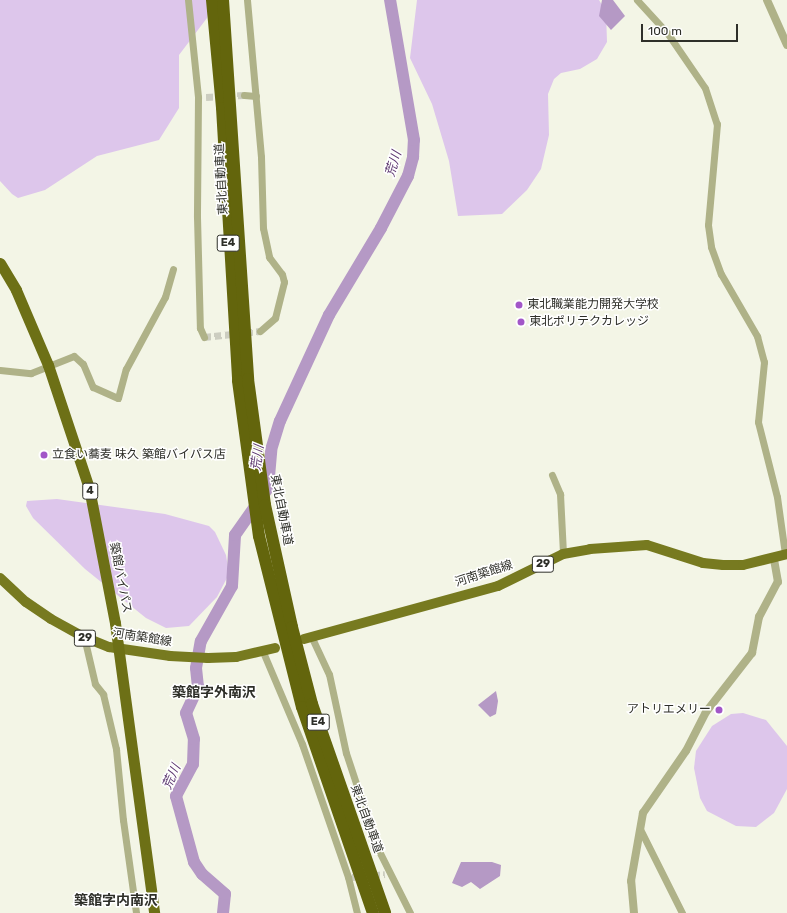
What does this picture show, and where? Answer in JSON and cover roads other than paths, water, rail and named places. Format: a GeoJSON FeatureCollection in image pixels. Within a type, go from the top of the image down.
{"type":"FeatureCollection","features":[{"type":"Feature","properties":{"kind":"highway","name":"東北自動車道"},"geometry":{"type":"LineString","coordinates":[[212,0],[222,108],[238,381],[251,486],[259,536],[302,707],[373,913]]}},
{"type":"Feature","properties":{"kind":"highway","name":"東北自動車道"},"geometry":{"type":"LineString","coordinates":[[223,0],[248,379],[268,525],[312,704],[385,913]]}},
{"type":"Feature","properties":{"kind":"highway","name":"築館バイパス"},"geometry":{"type":"LineString","coordinates":[[0,263],[16,290],[48,365],[90,488],[115,623],[154,913]]}},
{"type":"Feature","properties":{"kind":"main road","name":"河南築館線"},"geometry":{"type":"LineString","coordinates":[[308,638],[498,586],[563,554],[590,549],[642,545],[665,549],[703,563],[723,565],[743,565],[774,559],[786,554]]}},
{"type":"Feature","properties":{"kind":"main road","name":"河南築館線"},"geometry":{"type":"LineString","coordinates":[[0,578],[26,602],[84,637],[109,647],[187,657],[208,658],[236,657],[275,648]]}},
{"type":"Feature","properties":{"kind":"street"},"geometry":{"type":"LineString","coordinates":[[188,0],[202,97],[197,218],[200,328],[204,337]]}},
{"type":"Feature","properties":{"kind":"street"},"geometry":{"type":"LineString","coordinates":[[247,0],[256,96],[266,246],[284,282],[275,318],[260,331]]}},
{"type":"Feature","properties":{"kind":"street"},"geometry":{"type":"LineString","coordinates":[[637,0],[668,34],[705,88],[717,124],[708,225],[711,247],[721,274],[756,336],[764,362],[758,422],[777,497],[786,554]]}},
{"type":"Feature","properties":{"kind":"street"},"geometry":{"type":"LineString","coordinates":[[767,0],[787,45]]}},
{"type":"Feature","properties":{"kind":"street"},"geometry":{"type":"LineString","coordinates":[[244,95],[256,96]]}},
{"type":"Feature","properties":{"kind":"street"},"geometry":{"type":"LineString","coordinates":[[0,370],[31,373],[74,356],[83,364],[93,387],[118,398],[128,364],[165,296],[173,269]]}},
{"type":"Feature","properties":{"kind":"street"},"geometry":{"type":"LineString","coordinates":[[552,475],[560,494],[563,554]]}},
{"type":"Feature","properties":{"kind":"street"},"geometry":{"type":"LineString","coordinates":[[634,913],[631,881],[643,813],[686,751],[706,712],[752,653],[760,617],[778,582],[774,559]]}},
{"type":"Feature","properties":{"kind":"street"},"geometry":{"type":"LineString","coordinates":[[84,637],[95,684],[104,694],[116,749],[123,820],[136,913]]}},
{"type":"Feature","properties":{"kind":"street"},"geometry":{"type":"LineString","coordinates":[[308,638],[329,674],[346,753],[377,847],[387,873],[410,913]]}},
{"type":"Feature","properties":{"kind":"street"},"geometry":{"type":"LineString","coordinates":[[263,652],[302,744],[350,877],[357,913]]}},
{"type":"Feature","properties":{"kind":"street"},"geometry":{"type":"LineString","coordinates":[[640,829],[682,913]]}},
{"type":"Feature","properties":{"kind":"waterway","name":"荒川"},"geometry":{"type":"LineString","coordinates":[[223,913],[225,894],[202,874],[194,862],[176,796],[193,764],[194,739],[186,713],[198,687],[196,668],[201,641],[232,586],[235,535],[268,488],[271,450],[280,421],[329,315],[381,228],[408,176],[413,157],[414,140],[390,0]]}},
{"type":"Feature","properties":{"kind":"tunnel"},"geometry":{"type":"LineString","coordinates":[[206,97],[244,95]]}},
{"type":"Feature","properties":{"kind":"tunnel"},"geometry":{"type":"LineString","coordinates":[[204,337],[260,331]]}},
{"type":"Feature","properties":{"kind":"tunnel"},"geometry":{"type":"LineString","coordinates":[[352,877],[385,874]]}},
{"type":"Feature","properties":{"kind":"place","name":"東北職業能力開発大学校"},"geometry":{"type":"Point","coordinates":[519,305]}},
{"type":"Feature","properties":{"kind":"place","name":"東北ポリテクカレッジ"},"geometry":{"type":"Point","coordinates":[521,322]}},
{"type":"Feature","properties":{"kind":"place","name":"立食い蕎麦 味久 築館バイパス店"},"geometry":{"type":"Point","coordinates":[44,455]}},
{"type":"Feature","properties":{"kind":"place","name":"アトリエメリー"},"geometry":{"type":"Point","coordinates":[719,710]}},
{"type":"Feature","properties":{"kind":"district","name":"築館字外南沢"},"geometry":{"type":"Point","coordinates":[214,693]}},
{"type":"Feature","properties":{"kind":"district","name":"築館字内南沢"},"geometry":{"type":"Point","coordinates":[116,901]}}]}
